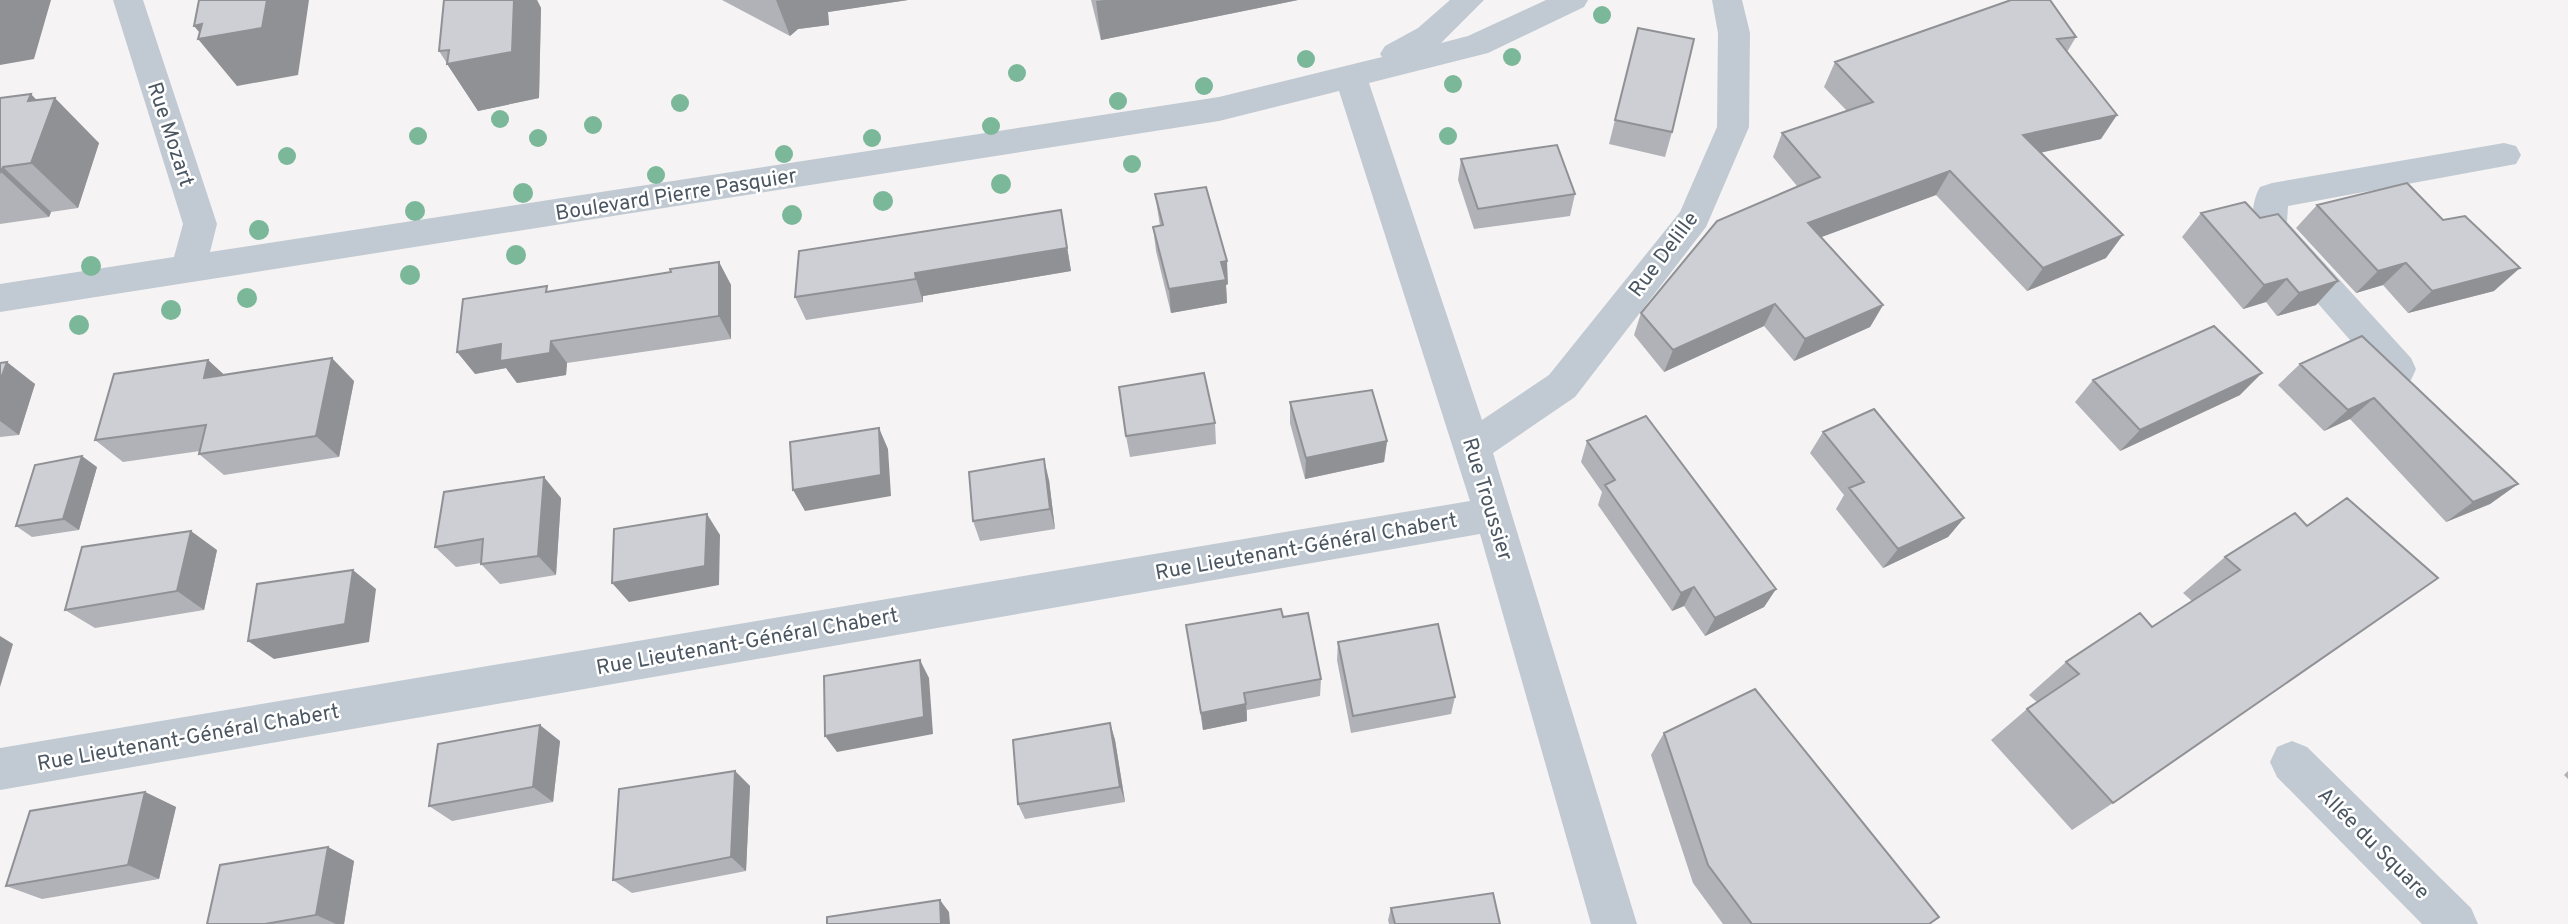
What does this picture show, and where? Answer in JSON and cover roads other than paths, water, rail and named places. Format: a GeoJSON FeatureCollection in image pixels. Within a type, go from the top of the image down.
{"type":"FeatureCollection","features":[{"type":"Feature","properties":{"kind":"street","name":"Rue Mozart"},"geometry":{"type":"LineString","coordinates":[[128,0],[200,224],[188,270]]}},
{"type":"Feature","properties":{"kind":"street","name":"Boulevard Pierre Pasquier"},"geometry":{"type":"LineString","coordinates":[[1351,78],[1429,36],[1469,0]]}},
{"type":"Feature","properties":{"kind":"street","name":"Boulevard Pierre Pasquier"},"geometry":{"type":"LineString","coordinates":[[0,298],[1207,111],[1351,78],[1477,45],[1573,0]]}},
{"type":"Feature","properties":{"kind":"street","name":"Rue Delille"},"geometry":{"type":"LineString","coordinates":[[1472,447],[1562,386],[1694,218],[1733,127],[1734,33],[1727,0]]}},
{"type":"Feature","properties":{"kind":"street","name":"Rue Troussier"},"geometry":{"type":"LineString","coordinates":[[1351,78],[1494,514],[1614,924]]}},
{"type":"Feature","properties":{"kind":"street"},"geometry":{"type":"LineString","coordinates":[[2398,369],[2270,226],[2272,196],[2504,155]]}},
{"type":"Feature","properties":{"kind":"street","name":"Rue Lieutenant-Général Chabert"},"geometry":{"type":"LineString","coordinates":[[0,769],[1494,514]]}},
{"type":"Feature","properties":{"kind":"street","name":"Allée du Square"},"geometry":{"type":"LineString","coordinates":[[2292,762],[2455,924]]}}]}
